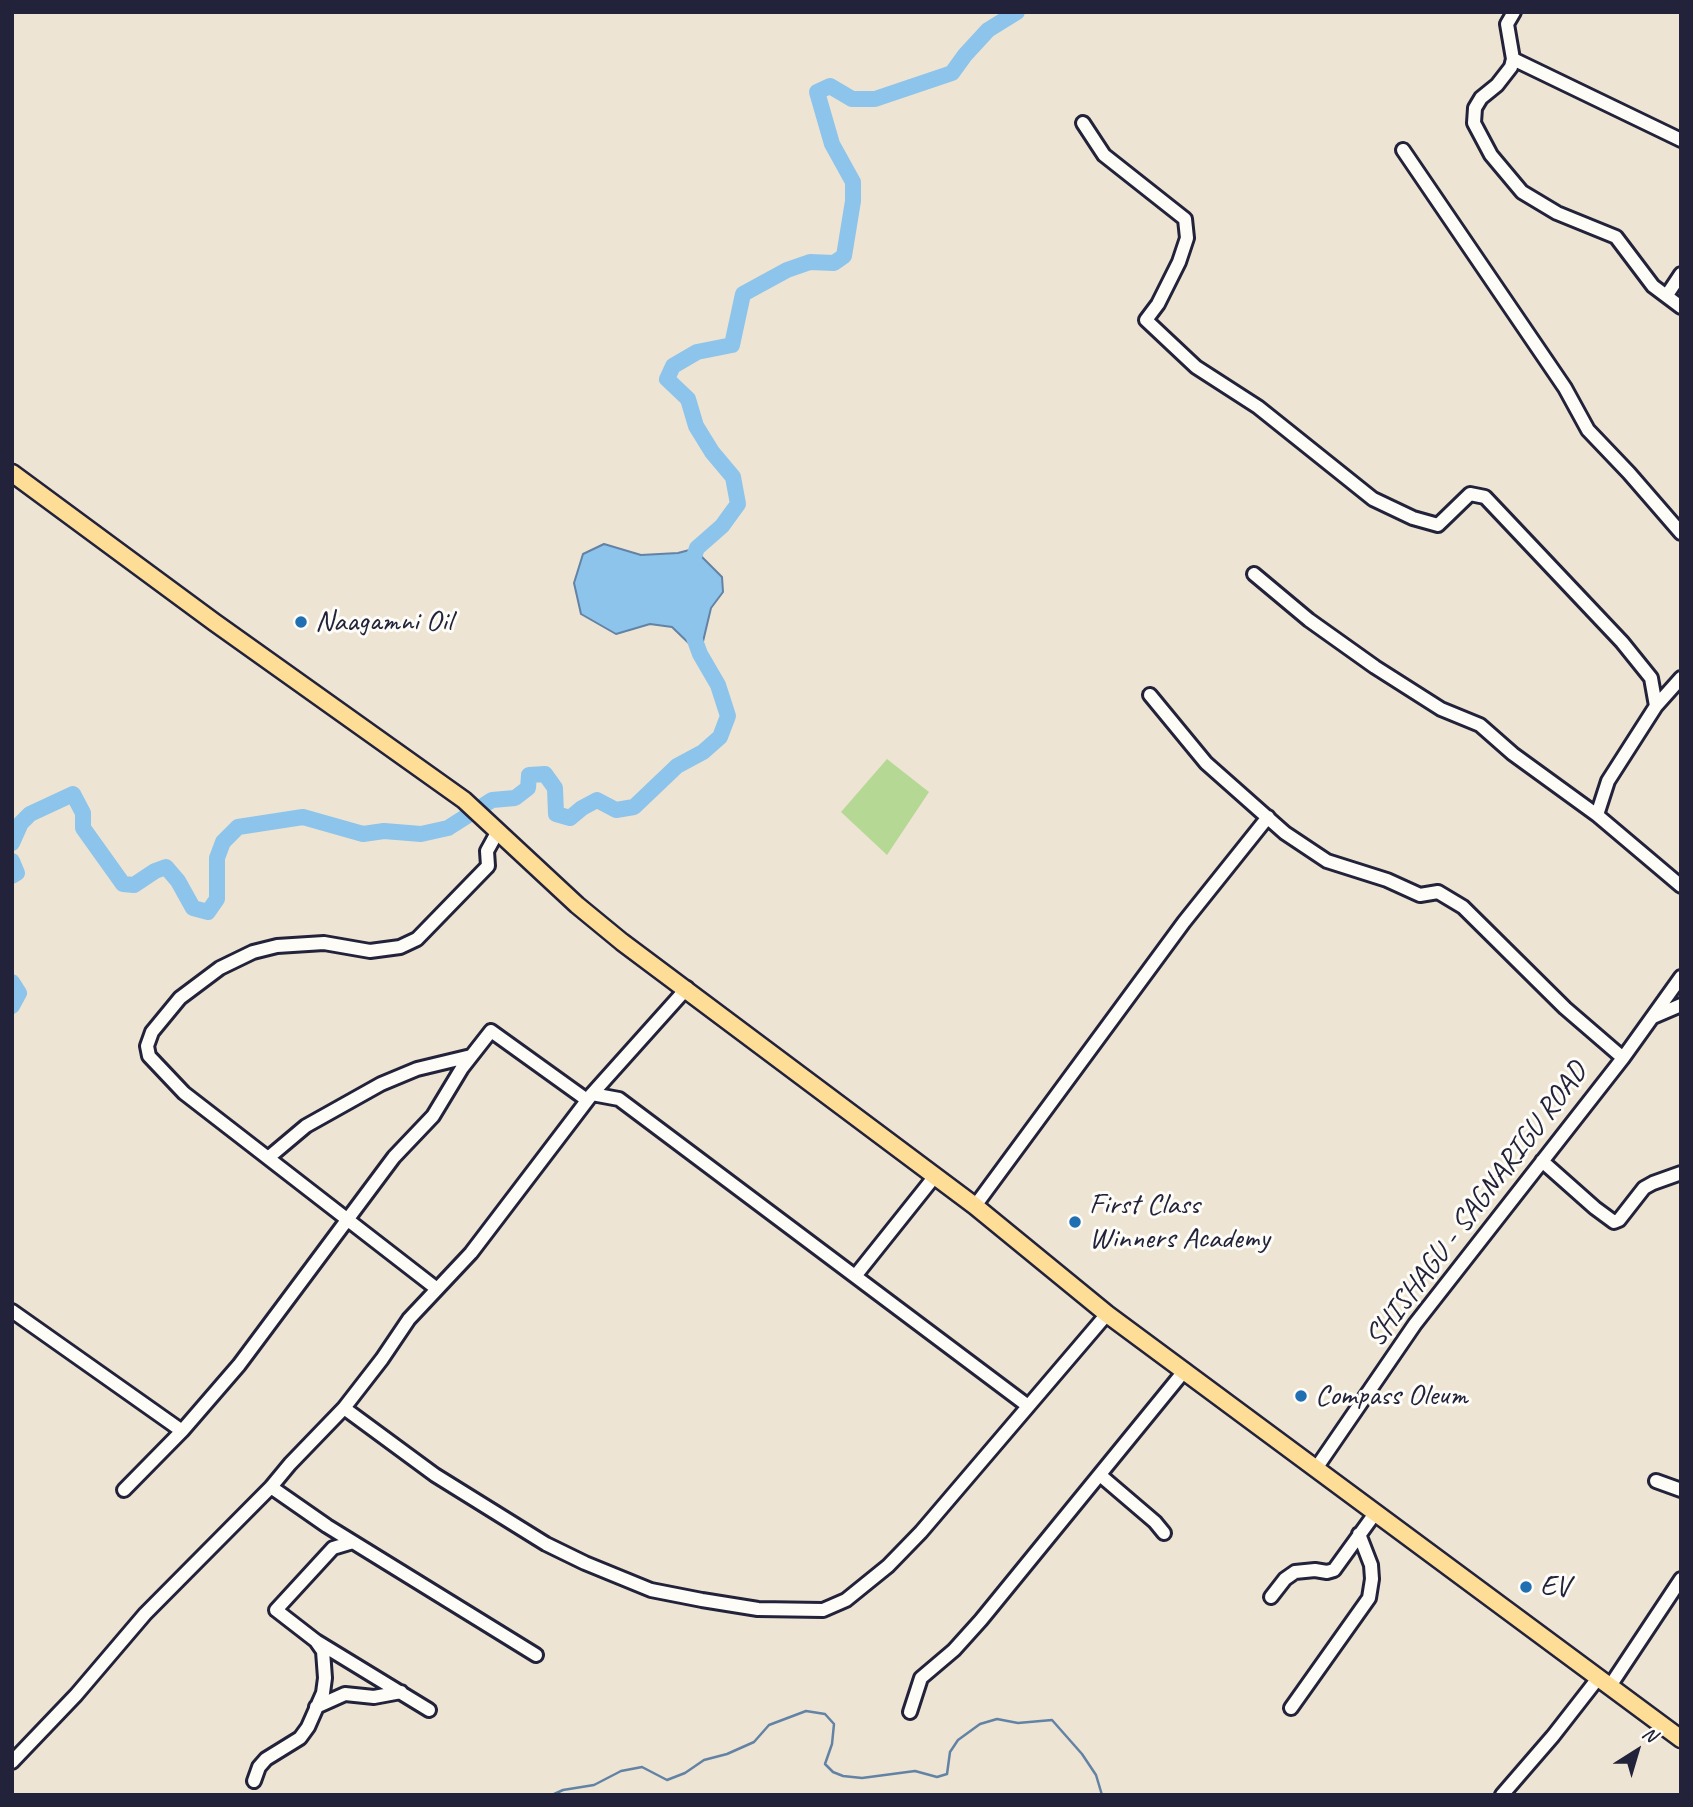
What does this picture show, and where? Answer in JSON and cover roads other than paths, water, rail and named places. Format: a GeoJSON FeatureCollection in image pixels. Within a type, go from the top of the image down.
{"type":"FeatureCollection","features":[{"type":"Feature","properties":{"kind":"main road"},"geometry":{"type":"LineString","coordinates":[[12,473],[214,622],[464,800],[577,905],[622,942],[975,1206],[1107,1314],[1681,1739]]}},
{"type":"Feature","properties":{"kind":"street"},"geometry":{"type":"LineString","coordinates":[[1514,12],[1507,24],[1513,59],[1511,67],[1475,108],[1474,123],[1491,155],[1522,192],[1557,214],[1616,237],[1653,286],[1681,307]]}},
{"type":"Feature","properties":{"kind":"street"},"geometry":{"type":"LineString","coordinates":[[1513,59],[1681,140]]}},
{"type":"Feature","properties":{"kind":"street"},"geometry":{"type":"LineString","coordinates":[[1083,123],[1104,155],[1185,219],[1188,238],[1179,262],[1158,304],[1146,320],[1196,366],[1258,407],[1373,499],[1413,518],[1438,525],[1470,494],[1485,497],[1622,642],[1651,678],[1656,706]]}},
{"type":"Feature","properties":{"kind":"street"},"geometry":{"type":"LineString","coordinates":[[1403,150],[1565,388],[1588,430],[1629,472],[1681,533]]}},
{"type":"Feature","properties":{"kind":"street"},"geometry":{"type":"LineString","coordinates":[[1667,295],[1681,274]]}},
{"type":"Feature","properties":{"kind":"street"},"geometry":{"type":"LineString","coordinates":[[1254,574],[1309,620],[1375,667],[1441,709],[1479,725],[1524,762],[1597,815],[1681,886]]}},
{"type":"Feature","properties":{"kind":"street"},"geometry":{"type":"LineString","coordinates":[[1597,815],[1608,781],[1656,706],[1681,678]]}},
{"type":"Feature","properties":{"kind":"street"},"geometry":{"type":"LineString","coordinates":[[1150,695],[1206,763],[1285,833],[1327,861],[1387,880],[1420,895],[1438,892],[1463,907],[1565,1008],[1623,1058]]}},
{"type":"Feature","properties":{"kind":"street"},"geometry":{"type":"LineString","coordinates":[[975,1206],[1167,943],[1268,817]]}},
{"type":"Feature","properties":{"kind":"street"},"geometry":{"type":"LineString","coordinates":[[437,1289],[347,1222],[184,1093],[149,1056],[147,1046],[152,1032],[180,998],[220,968],[253,951],[324,943],[370,951],[400,947],[417,939],[488,866],[487,851],[498,831]]}},
{"type":"Feature","properties":{"kind":"street","name":"SHISHAGU - SAGNARIGU ROAD"},"geometry":{"type":"LineString","coordinates":[[1317,1467],[1415,1324],[1623,1058],[1681,977]]}},
{"type":"Feature","properties":{"kind":"street"},"geometry":{"type":"LineString","coordinates":[[12,1762],[76,1695],[162,1596],[271,1487],[344,1408],[383,1359],[409,1319],[471,1253],[590,1097],[687,988]]}},
{"type":"Feature","properties":{"kind":"street"},"geometry":{"type":"LineString","coordinates":[[1652,1017],[1678,1010]]}},
{"type":"Feature","properties":{"kind":"street"},"geometry":{"type":"LineString","coordinates":[[124,1490],[182,1431],[239,1365],[394,1157],[433,1116],[471,1056],[491,1031],[590,1097],[619,1099]]}},
{"type":"Feature","properties":{"kind":"street"},"geometry":{"type":"LineString","coordinates":[[268,1158],[306,1126],[381,1084],[417,1069],[471,1056]]}},
{"type":"Feature","properties":{"kind":"street"},"geometry":{"type":"LineString","coordinates":[[610,1076],[619,1099],[1028,1406]]}},
{"type":"Feature","properties":{"kind":"street"},"geometry":{"type":"LineString","coordinates":[[1542,1161],[1614,1222],[1619,1220],[1644,1188],[1681,1173]]}},
{"type":"Feature","properties":{"kind":"street"},"geometry":{"type":"LineString","coordinates":[[856,1275],[935,1176]]}},
{"type":"Feature","properties":{"kind":"street"},"geometry":{"type":"LineString","coordinates":[[12,1311],[182,1431]]}},
{"type":"Feature","properties":{"kind":"street"},"geometry":{"type":"LineString","coordinates":[[344,1408],[435,1475],[547,1544],[585,1563],[651,1590],[758,1609],[822,1610],[846,1600],[888,1566],[961,1487],[1107,1314]]}},
{"type":"Feature","properties":{"kind":"street"},"geometry":{"type":"LineString","coordinates":[[910,1712],[921,1678],[954,1650],[981,1620],[1185,1370]]}},
{"type":"Feature","properties":{"kind":"street"},"geometry":{"type":"LineString","coordinates":[[1100,1475],[1155,1522],[1164,1533]]}},
{"type":"Feature","properties":{"kind":"street"},"geometry":{"type":"LineString","coordinates":[[1656,1481],[1681,1490]]}},
{"type":"Feature","properties":{"kind":"street"},"geometry":{"type":"LineString","coordinates":[[271,1487],[327,1527],[536,1654]]}},
{"type":"Feature","properties":{"kind":"street"},"geometry":{"type":"LineString","coordinates":[[1271,1597],[1285,1578],[1295,1572],[1304,1569],[1327,1572],[1334,1570],[1376,1512]]}},
{"type":"Feature","properties":{"kind":"street"},"geometry":{"type":"LineString","coordinates":[[327,1527],[333,1548]]}},
{"type":"Feature","properties":{"kind":"street"},"geometry":{"type":"LineString","coordinates":[[1292,1708],[1369,1598],[1371,1565],[1359,1534]]}},
{"type":"Feature","properties":{"kind":"street"},"geometry":{"type":"LineString","coordinates":[[353,1542],[333,1548],[276,1610],[316,1641],[429,1710]]}},
{"type":"Feature","properties":{"kind":"street"},"geometry":{"type":"LineString","coordinates":[[1502,1795],[1605,1681],[1681,1579]]}},
{"type":"Feature","properties":{"kind":"street"},"geometry":{"type":"LineString","coordinates":[[254,1782],[265,1759],[300,1738],[308,1727],[323,1693],[326,1678],[323,1651],[316,1641]]}},
{"type":"Feature","properties":{"kind":"street"},"geometry":{"type":"LineString","coordinates":[[316,1707],[345,1694],[371,1697],[401,1692]]}},
{"type":"Feature","properties":{"kind":"water"},"geometry":{"type":"Polygon","coordinates":[[[604,544],[641,555],[678,553],[697,548],[722,577],[723,592],[711,608],[700,654],[672,627],[650,624],[616,634],[581,614],[574,583],[583,554],[604,544]]]}},
{"type":"Feature","properties":{"kind":"waterway"},"geometry":{"type":"LineString","coordinates":[[691,565],[697,548],[722,526],[738,504],[733,477],[712,452],[696,426],[688,399],[667,379],[673,366],[697,352],[732,345],[743,294],[787,270],[810,262],[834,263],[844,256],[853,201],[853,182],[832,144],[817,92],[830,86],[852,99],[875,99],[952,73],[988,30],[1017,12]]}},
{"type":"Feature","properties":{"kind":"waterway"},"geometry":{"type":"LineString","coordinates":[[12,843],[21,823],[30,814],[73,794],[83,813],[83,828],[123,884],[134,885],[166,867],[178,881],[193,908],[208,912],[217,899],[217,858],[223,842],[238,827],[303,817],[363,834],[384,831],[421,834],[448,828],[492,800],[515,798],[528,788],[529,775],[545,774],[555,788],[556,814],[570,818],[597,800],[616,810],[634,807],[677,766],[703,752],[720,737],[728,716],[718,685],[700,654],[693,635]]}},
{"type":"Feature","properties":{"kind":"waterway"},"geometry":{"type":"LineString","coordinates":[[12,861],[17,873],[12,876]]}},
{"type":"Feature","properties":{"kind":"waterway"},"geometry":{"type":"LineString","coordinates":[[12,982],[19,993],[12,1006]]}},
{"type":"Feature","properties":{"kind":"waterway"},"geometry":{"type":"LineString","coordinates":[[552,1795],[563,1790],[594,1785],[621,1771],[642,1767],[667,1780],[685,1773],[704,1760],[727,1754],[754,1742],[769,1725],[806,1711],[825,1714],[834,1724],[832,1744],[825,1764],[833,1772],[843,1776],[862,1778],[915,1771],[937,1777],[947,1774],[950,1752],[958,1740],[980,1724],[997,1719],[1018,1723],[1052,1720],[1082,1754],[1096,1775],[1102,1795]]}},
{"type":"Feature","properties":{"kind":"place","name":"Naagamni Oil"},"geometry":{"type":"Point","coordinates":[301,622]}},
{"type":"Feature","properties":{"kind":"place","name":"First Class Winners Academy"},"geometry":{"type":"Point","coordinates":[1075,1222]}},
{"type":"Feature","properties":{"kind":"place","name":"Compass Oleum"},"geometry":{"type":"Point","coordinates":[1301,1396]}},
{"type":"Feature","properties":{"kind":"place","name":"EV"},"geometry":{"type":"Point","coordinates":[1526,1587]}}]}
